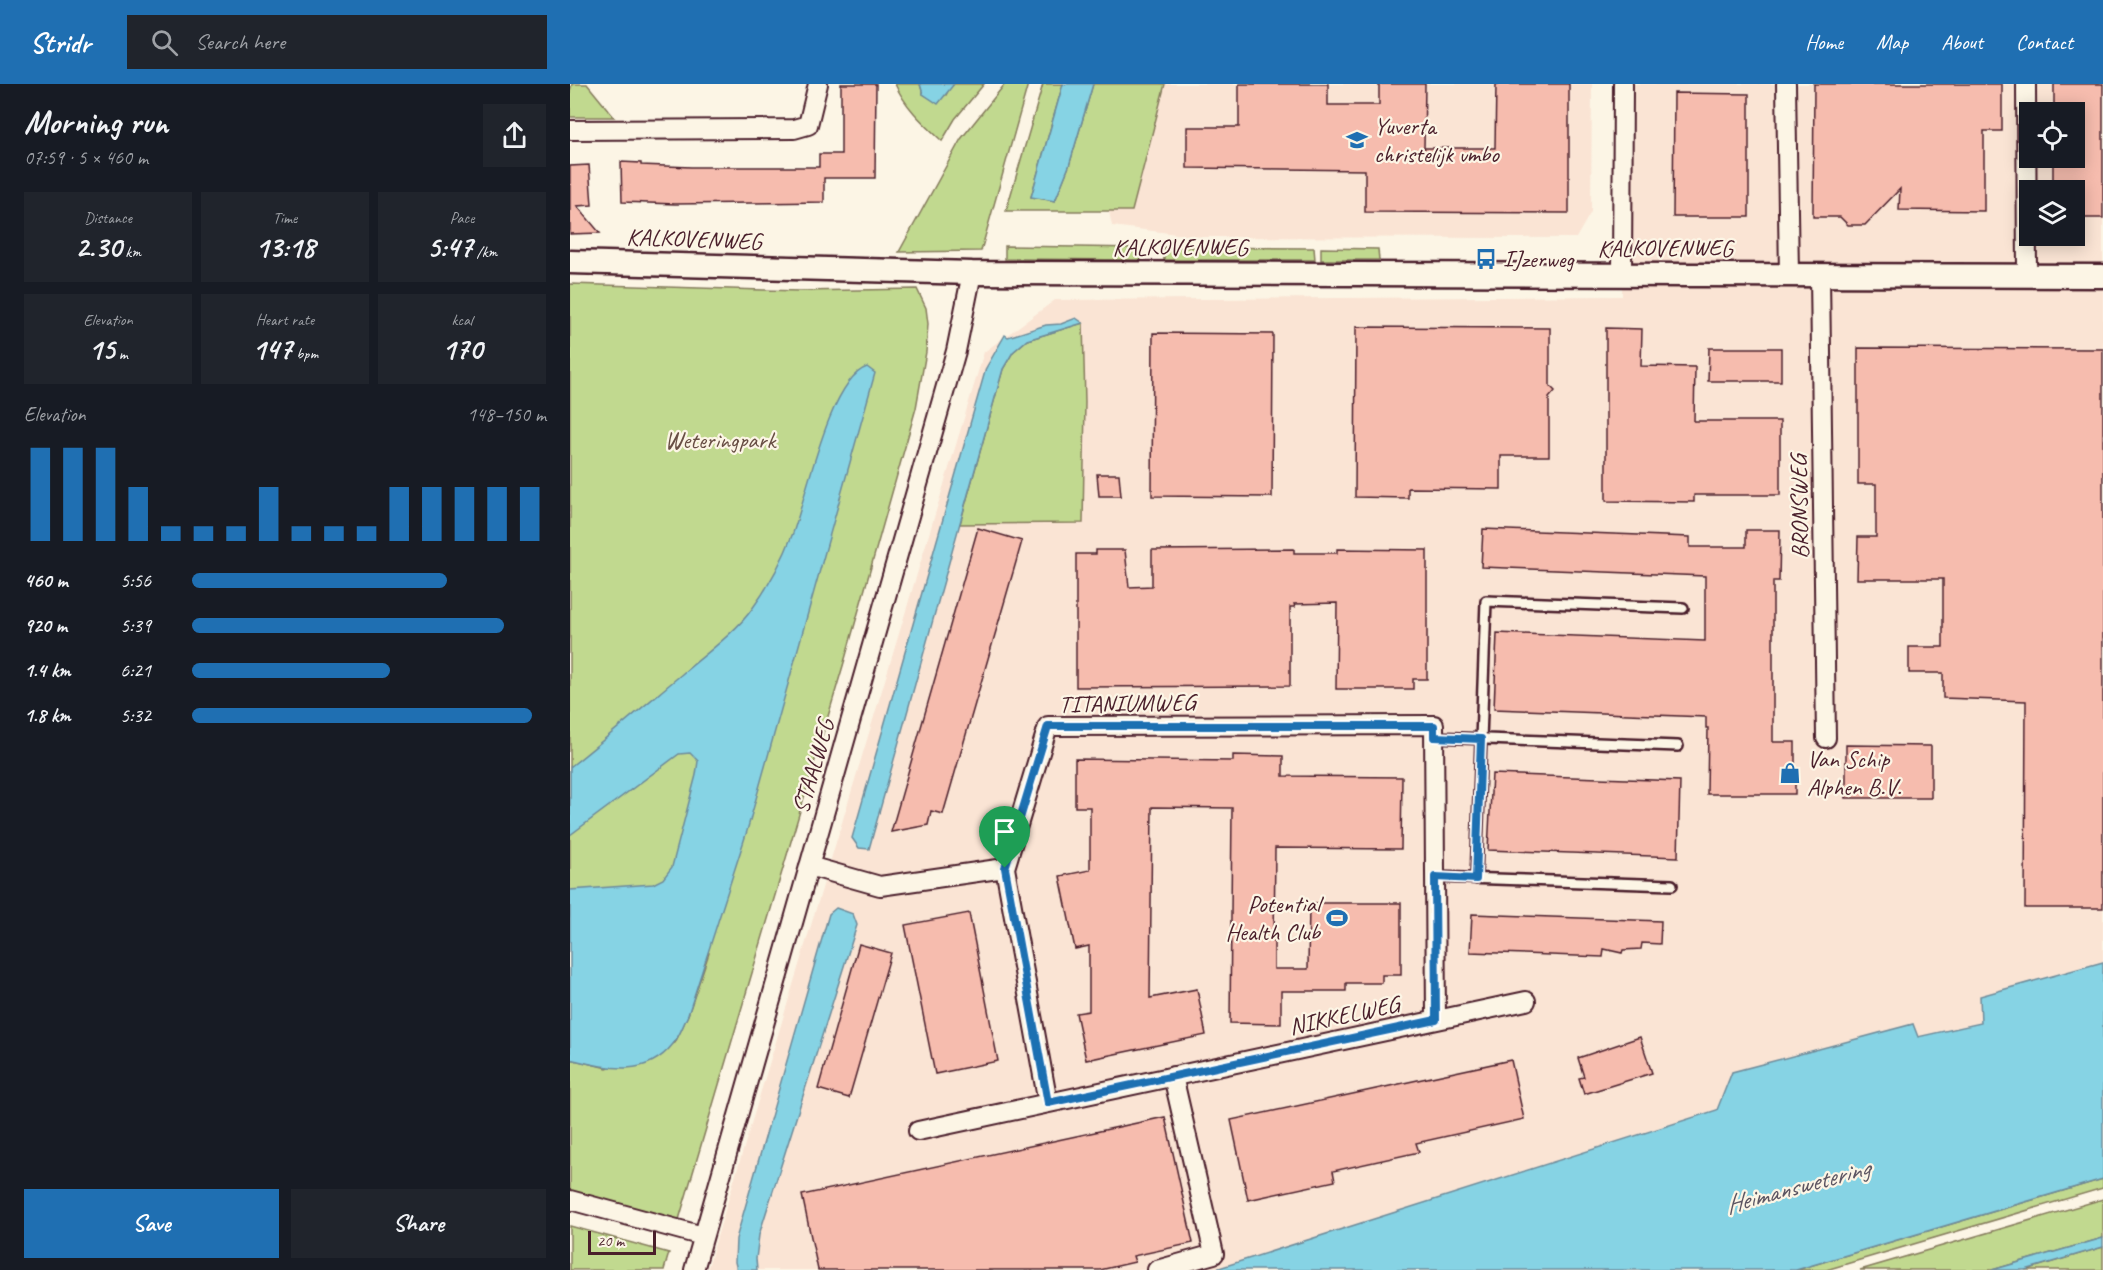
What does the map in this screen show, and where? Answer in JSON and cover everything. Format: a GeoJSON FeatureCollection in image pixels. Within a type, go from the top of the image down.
{"type":"FeatureCollection","features":[{"type":"Feature","properties":{"kind":"street"},"geometry":{"type":"LineString","coordinates":[[570,130],[794,129],[808,125],[818,84]]}},
{"type":"Feature","properties":{"kind":"street"},"geometry":{"type":"LineString","coordinates":[[1622,274],[1623,84]]}},
{"type":"Feature","properties":{"kind":"street"},"geometry":{"type":"LineString","coordinates":[[1786,84],[1789,275]]}},
{"type":"Feature","properties":{"kind":"street"},"geometry":{"type":"LineString","coordinates":[[2026,84],[2027,276]]}},
{"type":"Feature","properties":{"kind":"street","name":"KALKOVENWEG"},"geometry":{"type":"LineString","coordinates":[[570,262],[972,273],[2103,276]]}},
{"type":"Feature","properties":{"kind":"street","name":"STAALWEG"},"geometry":{"type":"LineString","coordinates":[[694,1270],[956,351],[972,273]]}},
{"type":"Feature","properties":{"kind":"street","name":"BRONSWEG"},"geometry":{"type":"LineString","coordinates":[[1820,275],[1826,738]]}},
{"type":"Feature","properties":{"kind":"street","name":"TITANIUMWEG"},"geometry":{"type":"LineString","coordinates":[[1005,868],[1048,726],[1434,726],[1434,737]]}},
{"type":"Feature","properties":{"kind":"street"},"geometry":{"type":"LineString","coordinates":[[1434,737],[1436,1020]]}},
{"type":"Feature","properties":{"kind":"street"},"geometry":{"type":"LineString","coordinates":[[809,866],[880,886],[1005,868],[1048,1103]]}},
{"type":"Feature","properties":{"kind":"street","name":"NIKKELWEG"},"geometry":{"type":"LineString","coordinates":[[918,1131],[1526,1000]]}},
{"type":"Feature","properties":{"kind":"street"},"geometry":{"type":"LineString","coordinates":[[1157,1270],[1214,1254],[1173,1076]]}},
{"type":"Feature","properties":{"kind":"street"},"geometry":{"type":"LineString","coordinates":[[570,1200],[703,1236]]}},
{"type":"Feature","properties":{"kind":"lane"},"geometry":{"type":"LineString","coordinates":[[1476,879],[1486,601],[1683,608]]}},
{"type":"Feature","properties":{"kind":"lane","name":"TITANIUMWEG"},"geometry":{"type":"LineString","coordinates":[[1434,737],[1678,746]]}},
{"type":"Feature","properties":{"kind":"lane"},"geometry":{"type":"LineString","coordinates":[[1435,877],[1672,885]]}},
{"type":"Feature","properties":{"kind":"shaded area","name":"Yuverta christelijk vmbo"},"geometry":{"type":"Polygon","coordinates":[[[1138,84],[1592,84],[1591,212],[1576,238],[1202,237],[1112,226],[1106,197],[1138,84]]]}},
{"type":"Feature","properties":{"kind":"shaded area"},"geometry":{"type":"Polygon","coordinates":[[[1624,84],[2103,84],[2103,962],[1980,996],[1981,1023],[1917,1037],[1913,1024],[1717,1110],[1213,1270],[707,1270],[984,352],[1055,300],[1622,296],[1624,84]]]}},
{"type":"Feature","properties":{"kind":"green space"},"geometry":{"type":"Polygon","coordinates":[[[572,84],[587,84],[614,117],[570,117],[572,84]]]}},
{"type":"Feature","properties":{"kind":"green space"},"geometry":{"type":"Polygon","coordinates":[[[895,84],[920,84],[923,94],[932,99],[946,95],[954,84],[984,84],[955,119],[942,141],[910,108],[895,84]]]}},
{"type":"Feature","properties":{"kind":"green space"},"geometry":{"type":"Polygon","coordinates":[[[1005,84],[1028,84],[981,251],[899,252],[961,139],[1005,84]]]}},
{"type":"Feature","properties":{"kind":"green space"},"geometry":{"type":"Polygon","coordinates":[[[1043,84],[1063,84],[1031,197],[1055,201],[1069,166],[1093,84],[1165,84],[1132,211],[1006,211],[1043,84]]]}},
{"type":"Feature","properties":{"kind":"green space"},"geometry":{"type":"Polygon","coordinates":[[[1005,246],[1142,248],[1141,260],[1005,259],[1005,246]]]}},
{"type":"Feature","properties":{"kind":"green space"},"geometry":{"type":"Polygon","coordinates":[[[1164,247],[1314,248],[1315,260],[1164,260],[1164,247]]]}},
{"type":"Feature","properties":{"kind":"green space"},"geometry":{"type":"Polygon","coordinates":[[[1321,248],[1378,249],[1379,260],[1321,260],[1321,248]]]}},
{"type":"Feature","properties":{"kind":"green space","name":"Weteringpark"},"geometry":{"type":"Polygon","coordinates":[[[570,284],[799,291],[917,289],[926,308],[928,324],[926,352],[916,408],[845,659],[678,1223],[570,1192],[570,1059],[607,1068],[675,1043],[688,1015],[709,953],[570,917],[570,284]]]}},
{"type":"Feature","properties":{"kind":"green space"},"geometry":{"type":"Polygon","coordinates":[[[1083,323],[1085,402],[1083,523],[960,524],[1003,369],[1013,352],[1027,340],[1083,323]]]}},
{"type":"Feature","properties":{"kind":"green space"},"geometry":{"type":"Polygon","coordinates":[[[2103,1179],[2103,1188],[1826,1270],[1796,1270],[2103,1179]]]}},
{"type":"Feature","properties":{"kind":"green space"},"geometry":{"type":"Polygon","coordinates":[[[2103,1199],[2103,1238],[1992,1270],[1860,1270],[2103,1199]]]}},
{"type":"Feature","properties":{"kind":"green space"},"geometry":{"type":"Polygon","coordinates":[[[570,1226],[669,1253],[664,1270],[570,1270],[570,1226]]]}},
{"type":"Feature","properties":{"kind":"green space"},"geometry":{"type":"Polygon","coordinates":[[[2103,1247],[2103,1270],[2026,1270],[2103,1247]]]}},
{"type":"Feature","properties":{"kind":"water"},"geometry":{"type":"Polygon","coordinates":[[[920,84],[954,84],[938,104],[923,94],[920,84]]]}},
{"type":"Feature","properties":{"kind":"water"},"geometry":{"type":"Polygon","coordinates":[[[1063,84],[1093,84],[1069,166],[1055,201],[1031,197],[1063,84]]]}},
{"type":"Feature","properties":{"kind":"water"},"geometry":{"type":"Polygon","coordinates":[[[1076,318],[1083,323],[1027,340],[1013,352],[1003,369],[869,849],[859,848],[852,838],[986,368],[1005,335],[1008,337],[1076,318]]]}},
{"type":"Feature","properties":{"kind":"water"},"geometry":{"type":"Polygon","coordinates":[[[867,367],[875,373],[747,831],[680,1034],[662,1055],[638,1066],[612,1067],[570,1059],[570,890],[653,884],[663,879],[672,867],[698,761],[690,753],[679,754],[570,835],[570,767],[719,643],[752,609],[770,582],[789,543],[831,415],[854,376],[867,367]]]}},
{"type":"Feature","properties":{"kind":"water"},"geometry":{"type":"Polygon","coordinates":[[[836,908],[853,914],[857,925],[759,1235],[757,1270],[737,1270],[736,1239],[829,914],[836,908]]]}},
{"type":"Feature","properties":{"kind":"water","name":"Heimanswetering"},"geometry":{"type":"Polygon","coordinates":[[[2103,962],[2103,1179],[1796,1270],[1213,1270],[1717,1110],[1732,1072],[1913,1024],[1918,1037],[1981,1023],[1980,996],[2103,962]]]}},
{"type":"Feature","properties":{"kind":"water"},"geometry":{"type":"Polygon","coordinates":[[[2103,1238],[2103,1247],[2025,1270],[1992,1270],[2103,1238]]]}},
{"type":"Feature","properties":{"kind":"building"},"geometry":{"type":"Polygon","coordinates":[[[841,84],[876,84],[875,178],[824,178],[824,202],[675,204],[622,202],[621,162],[691,167],[819,167],[819,154],[841,154],[841,84]]]}},
{"type":"Feature","properties":{"kind":"building"},"geometry":{"type":"Polygon","coordinates":[[[1239,84],[1328,84],[1328,105],[1379,105],[1379,84],[1425,84],[1424,148],[1495,148],[1496,84],[1569,84],[1569,213],[1365,212],[1365,170],[1187,168],[1187,127],[1239,127],[1239,84]]]}},
{"type":"Feature","properties":{"kind":"building"},"geometry":{"type":"Polygon","coordinates":[[[1814,84],[2002,84],[2002,131],[1984,131],[1984,211],[1899,210],[1900,189],[1865,225],[1848,225],[1840,217],[1813,217],[1814,84]]]}},
{"type":"Feature","properties":{"kind":"building"},"geometry":{"type":"Polygon","coordinates":[[[2054,84],[2103,84],[2103,218],[2085,218],[2085,180],[2053,180],[2053,168],[2085,168],[2085,102],[2054,102],[2054,84]]]}},
{"type":"Feature","properties":{"kind":"building"},"geometry":{"type":"Polygon","coordinates":[[[1674,93],[1749,94],[1749,217],[1673,217],[1674,93]]]}},
{"type":"Feature","properties":{"kind":"building"},"geometry":{"type":"Polygon","coordinates":[[[589,165],[592,205],[577,206],[600,233],[570,234],[570,166],[589,165]]]}},
{"type":"Feature","properties":{"kind":"building"},"geometry":{"type":"Polygon","coordinates":[[[1356,327],[1550,328],[1550,386],[1555,391],[1549,398],[1549,456],[1501,456],[1501,489],[1408,488],[1408,498],[1355,497],[1356,327]]]}},
{"type":"Feature","properties":{"kind":"building"},"geometry":{"type":"Polygon","coordinates":[[[1606,328],[1642,329],[1641,366],[1695,367],[1694,421],[1780,421],[1780,495],[1694,495],[1694,502],[1606,501],[1606,328]]]}},
{"type":"Feature","properties":{"kind":"building"},"geometry":{"type":"Polygon","coordinates":[[[1153,333],[1273,334],[1272,497],[1152,496],[1153,333]]]}},
{"type":"Feature","properties":{"kind":"building"},"geometry":{"type":"Polygon","coordinates":[[[1709,348],[1781,348],[1781,381],[1708,381],[1709,348]]]}},
{"type":"Feature","properties":{"kind":"building"},"geometry":{"type":"Polygon","coordinates":[[[1858,348],[2103,349],[2103,908],[2025,908],[2026,701],[1943,698],[1943,673],[1909,673],[1909,647],[1943,647],[1943,579],[1857,579],[1858,537],[1876,537],[1876,484],[1858,484],[1858,348]]]}},
{"type":"Feature","properties":{"kind":"building"},"geometry":{"type":"Polygon","coordinates":[[[1097,474],[1119,474],[1121,496],[1099,496],[1097,474]]]}},
{"type":"Feature","properties":{"kind":"building"},"geometry":{"type":"Polygon","coordinates":[[[978,528],[1022,541],[1016,562],[943,814],[931,811],[928,825],[891,832],[978,528]]]}},
{"type":"Feature","properties":{"kind":"building"},"geometry":{"type":"Polygon","coordinates":[[[1483,529],[1690,537],[1690,547],[1746,547],[1746,530],[1780,530],[1779,581],[1773,581],[1773,742],[1795,742],[1795,794],[1707,794],[1708,728],[1706,728],[1706,717],[1494,709],[1497,633],[1705,641],[1705,576],[1481,567],[1483,529]]]}},
{"type":"Feature","properties":{"kind":"building"},"geometry":{"type":"Polygon","coordinates":[[[1294,549],[1294,553],[1337,553],[1337,549],[1427,550],[1427,679],[1413,679],[1413,689],[1336,689],[1337,603],[1294,604],[1295,607],[1290,607],[1290,686],[1076,687],[1076,554],[1096,554],[1096,550],[1125,550],[1129,587],[1152,586],[1152,550],[1294,549]]]}},
{"type":"Feature","properties":{"kind":"building"},"geometry":{"type":"Polygon","coordinates":[[[1846,745],[1931,746],[1931,798],[1846,798],[1846,745]]]}},
{"type":"Feature","properties":{"kind":"building"},"geometry":{"type":"Polygon","coordinates":[[[1233,755],[1283,756],[1283,776],[1402,777],[1401,849],[1275,848],[1274,943],[1274,969],[1308,969],[1309,903],[1401,903],[1401,975],[1382,975],[1382,983],[1346,983],[1346,991],[1281,991],[1281,1024],[1230,1023],[1232,808],[1152,807],[1150,998],[1197,989],[1206,1035],[1086,1060],[1076,1013],[1089,1011],[1089,946],[1075,949],[1060,876],[1090,870],[1090,807],[1075,807],[1075,759],[1233,761],[1233,755]]]}},
{"type":"Feature","properties":{"kind":"building"},"geometry":{"type":"Polygon","coordinates":[[[1492,774],[1680,781],[1678,857],[1488,850],[1492,774]]]}},
{"type":"Feature","properties":{"kind":"building"},"geometry":{"type":"Polygon","coordinates":[[[969,913],[998,1061],[935,1074],[905,925],[969,913]]]}},
{"type":"Feature","properties":{"kind":"building"},"geometry":{"type":"Polygon","coordinates":[[[1472,914],[1661,921],[1660,944],[1642,943],[1641,949],[1623,950],[1622,953],[1604,949],[1603,957],[1470,952],[1472,914]]]}},
{"type":"Feature","properties":{"kind":"building"},"geometry":{"type":"Polygon","coordinates":[[[859,944],[891,953],[849,1098],[818,1089],[859,944]]]}},
{"type":"Feature","properties":{"kind":"building"},"geometry":{"type":"Polygon","coordinates":[[[1640,1037],[1652,1073],[1584,1094],[1579,1078],[1584,1077],[1578,1058],[1640,1037]]]}},
{"type":"Feature","properties":{"kind":"building"},"geometry":{"type":"Polygon","coordinates":[[[1511,1060],[1524,1119],[1416,1143],[1419,1152],[1333,1171],[1335,1181],[1248,1200],[1231,1120],[1511,1060]]]}},
{"type":"Feature","properties":{"kind":"building"},"geometry":{"type":"Polygon","coordinates":[[[1165,1117],[1193,1243],[1133,1256],[1135,1262],[1100,1270],[818,1270],[802,1195],[1165,1117]]]}},
{"type":"Feature","properties":{"kind":"place","name":"Yuverta christelijk vmbo"},"geometry":{"type":"Point","coordinates":[1357,140]}},
{"type":"Feature","properties":{"kind":"place","name":"IJzerweg"},"geometry":{"type":"Point","coordinates":[1486,259]}},
{"type":"Feature","properties":{"kind":"place","name":"Van Schip Alphen B.V."},"geometry":{"type":"Point","coordinates":[1790,773]}},
{"type":"Feature","properties":{"kind":"place","name":"Potential Health Club"},"geometry":{"type":"Point","coordinates":[1337,918]}},
{"type":"Feature","properties":{"kind":"route"},"geometry":{"type":"LineString","coordinates":[[1048,726],[1434,726],[1434,737],[1481,739],[1476,879],[1435,877],[1436,1020],[1048,1103],[1005,868],[1048,726]]}}]}
